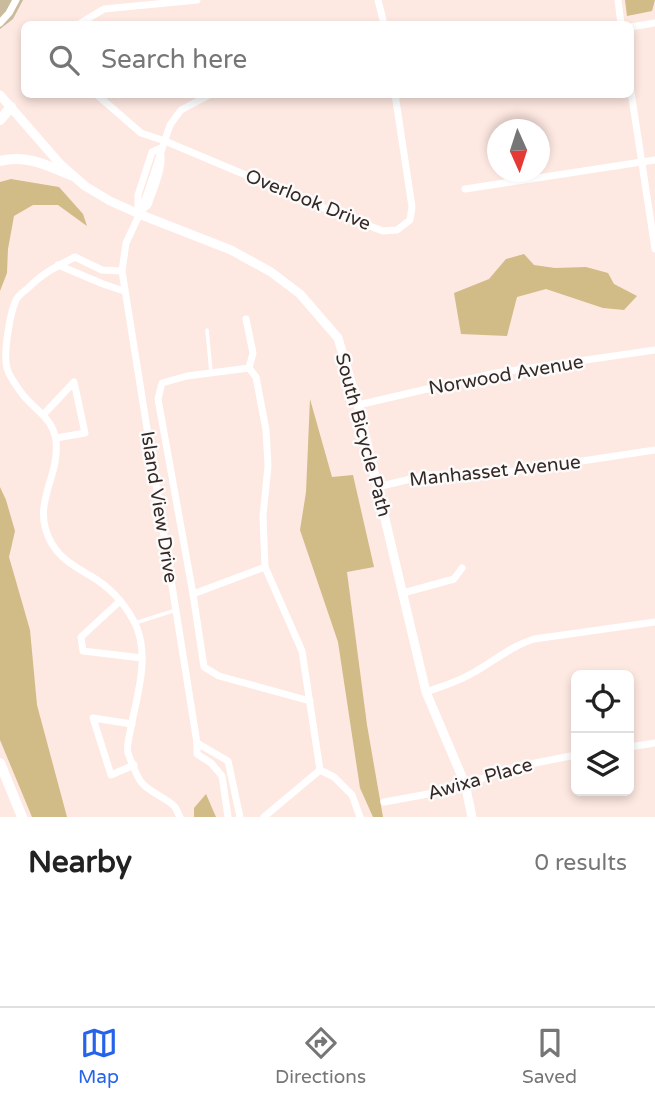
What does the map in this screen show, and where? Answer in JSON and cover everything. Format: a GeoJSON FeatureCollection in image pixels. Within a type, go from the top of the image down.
{"type":"FeatureCollection","features":[{"type":"Feature","properties":{"kind":"highway"},"geometry":{"type":"LineString","coordinates":[[0,120],[11,107]]}},
{"type":"Feature","properties":{"kind":"highway"},"geometry":{"type":"LineString","coordinates":[[0,161],[29,159],[73,176]]}},
{"type":"Feature","properties":{"kind":"highway"},"geometry":{"type":"LineString","coordinates":[[0,764],[22,817]]}},
{"type":"Feature","properties":{"kind":"street"},"geometry":{"type":"LineString","coordinates":[[0,23],[16,0]]}},
{"type":"Feature","properties":{"kind":"street"},"geometry":{"type":"LineString","coordinates":[[84,21],[104,9],[197,0]]}},
{"type":"Feature","properties":{"kind":"street"},"geometry":{"type":"LineString","coordinates":[[378,0],[383,21]]}},
{"type":"Feature","properties":{"kind":"street"},"geometry":{"type":"LineString","coordinates":[[618,0],[621,21]]}},
{"type":"Feature","properties":{"kind":"street"},"geometry":{"type":"LineString","coordinates":[[634,26],[655,23]]}},
{"type":"Feature","properties":{"kind":"street","name":"South Bicycle Path"},"geometry":{"type":"LineString","coordinates":[[0,95],[50,153],[73,176],[96,193],[143,210],[231,250],[271,272],[300,294],[338,338],[358,405],[426,692],[465,784],[472,817]]}},
{"type":"Feature","properties":{"kind":"street","name":"Overlook Drive"},"geometry":{"type":"LineString","coordinates":[[101,98],[141,133],[163,144],[383,231],[397,230],[410,220],[412,207],[396,98]]}},
{"type":"Feature","properties":{"kind":"street"},"geometry":{"type":"LineString","coordinates":[[143,210],[162,162],[163,144],[170,125],[181,110],[204,98]]}},
{"type":"Feature","properties":{"kind":"street"},"geometry":{"type":"LineString","coordinates":[[633,98],[655,249]]}},
{"type":"Feature","properties":{"kind":"street"},"geometry":{"type":"LineString","coordinates":[[143,210],[138,195],[152,152],[163,144]]}},
{"type":"Feature","properties":{"kind":"street"},"geometry":{"type":"LineString","coordinates":[[465,188],[655,160]]}},
{"type":"Feature","properties":{"kind":"street","name":"Island View Drive"},"geometry":{"type":"LineString","coordinates":[[143,210],[126,243],[122,271],[197,743]]}},
{"type":"Feature","properties":{"kind":"street"},"geometry":{"type":"LineString","coordinates":[[122,271],[102,270],[75,257],[48,270],[16,299],[6,336],[6,368],[23,395],[44,414],[56,438],[55,462],[44,506],[49,538],[66,560],[102,584],[120,601],[135,624],[142,658],[127,751],[141,782],[175,807],[180,817]]}},
{"type":"Feature","properties":{"kind":"street"},"geometry":{"type":"LineString","coordinates":[[58,265],[124,290]]}},
{"type":"Feature","properties":{"kind":"street"},"geometry":{"type":"LineString","coordinates":[[246,319],[253,353],[249,368]]}},
{"type":"Feature","properties":{"kind":"street","name":"Norwood Avenue"},"geometry":{"type":"LineString","coordinates":[[358,405],[496,373],[655,350]]}},
{"type":"Feature","properties":{"kind":"street"},"geometry":{"type":"LineString","coordinates":[[249,368],[187,376],[162,383],[159,399],[204,667],[219,676],[310,701]]}},
{"type":"Feature","properties":{"kind":"street"},"geometry":{"type":"LineString","coordinates":[[249,368],[256,377],[266,430],[268,466],[263,516],[265,567],[302,651],[320,770]]}},
{"type":"Feature","properties":{"kind":"street"},"geometry":{"type":"LineString","coordinates":[[44,414],[74,382],[85,432],[56,438]]}},
{"type":"Feature","properties":{"kind":"street","name":"Manhasset Avenue"},"geometry":{"type":"LineString","coordinates":[[377,487],[428,475],[509,472],[655,450]]}},
{"type":"Feature","properties":{"kind":"street"},"geometry":{"type":"LineString","coordinates":[[193,594],[265,567]]}},
{"type":"Feature","properties":{"kind":"street"},"geometry":{"type":"LineString","coordinates":[[403,593],[454,579],[462,568]]}},
{"type":"Feature","properties":{"kind":"street"},"geometry":{"type":"LineString","coordinates":[[120,601],[81,637],[83,651],[142,658]]}},
{"type":"Feature","properties":{"kind":"street"},"geometry":{"type":"LineString","coordinates":[[426,692],[467,676],[524,642],[655,622]]}},
{"type":"Feature","properties":{"kind":"street"},"geometry":{"type":"LineString","coordinates":[[132,724],[93,718],[111,775],[134,765]]}},
{"type":"Feature","properties":{"kind":"street"},"geometry":{"type":"LineString","coordinates":[[197,743],[197,754],[211,763],[222,776],[228,817]]}},
{"type":"Feature","properties":{"kind":"street"},"geometry":{"type":"LineString","coordinates":[[197,743],[228,761],[240,817]]}},
{"type":"Feature","properties":{"kind":"street"},"geometry":{"type":"LineString","coordinates":[[634,746],[655,743]]}},
{"type":"Feature","properties":{"kind":"street","name":"Awixa Place"},"geometry":{"type":"LineString","coordinates":[[384,802],[439,792],[525,765],[571,756]]}},
{"type":"Feature","properties":{"kind":"street"},"geometry":{"type":"LineString","coordinates":[[264,817],[320,770]]}},
{"type":"Feature","properties":{"kind":"street"},"geometry":{"type":"LineString","coordinates":[[320,770],[334,778],[352,795],[360,817]]}},
{"type":"Feature","properties":{"kind":"lane"},"geometry":{"type":"LineString","coordinates":[[206,330],[211,372]]}},
{"type":"Feature","properties":{"kind":"lane"},"geometry":{"type":"LineString","coordinates":[[135,624],[176,610]]}},
{"type":"Feature","properties":{"kind":"shaded area"},"geometry":{"type":"Polygon","coordinates":[[[0,0],[23,0],[13,19],[0,29],[0,0]]]}},
{"type":"Feature","properties":{"kind":"shaded area"},"geometry":{"type":"Polygon","coordinates":[[[625,0],[655,0],[652,11],[627,16],[625,0]]]}},
{"type":"Feature","properties":{"kind":"shaded area"},"geometry":{"type":"Polygon","coordinates":[[[11,179],[59,187],[83,214],[87,226],[58,205],[33,205],[14,216],[7,273],[0,291],[0,182],[11,179]]]}},
{"type":"Feature","properties":{"kind":"shaded area"},"geometry":{"type":"Polygon","coordinates":[[[524,254],[534,265],[555,268],[586,267],[608,273],[614,284],[637,296],[624,310],[603,308],[546,289],[517,297],[507,336],[461,334],[454,293],[489,279],[506,259],[524,254]]]}},
{"type":"Feature","properties":{"kind":"shaded area"},"geometry":{"type":"Polygon","coordinates":[[[310,399],[332,477],[353,475],[374,567],[347,572],[367,725],[383,817],[373,817],[360,788],[338,642],[300,530],[306,492],[310,399]]]}},
{"type":"Feature","properties":{"kind":"shaded area"},"geometry":{"type":"Polygon","coordinates":[[[0,487],[15,531],[9,557],[30,630],[37,705],[67,817],[32,817],[0,740],[0,487]]]}},
{"type":"Feature","properties":{"kind":"shaded area"},"geometry":{"type":"Polygon","coordinates":[[[206,794],[216,817],[194,817],[194,808],[206,794]]]}}]}
